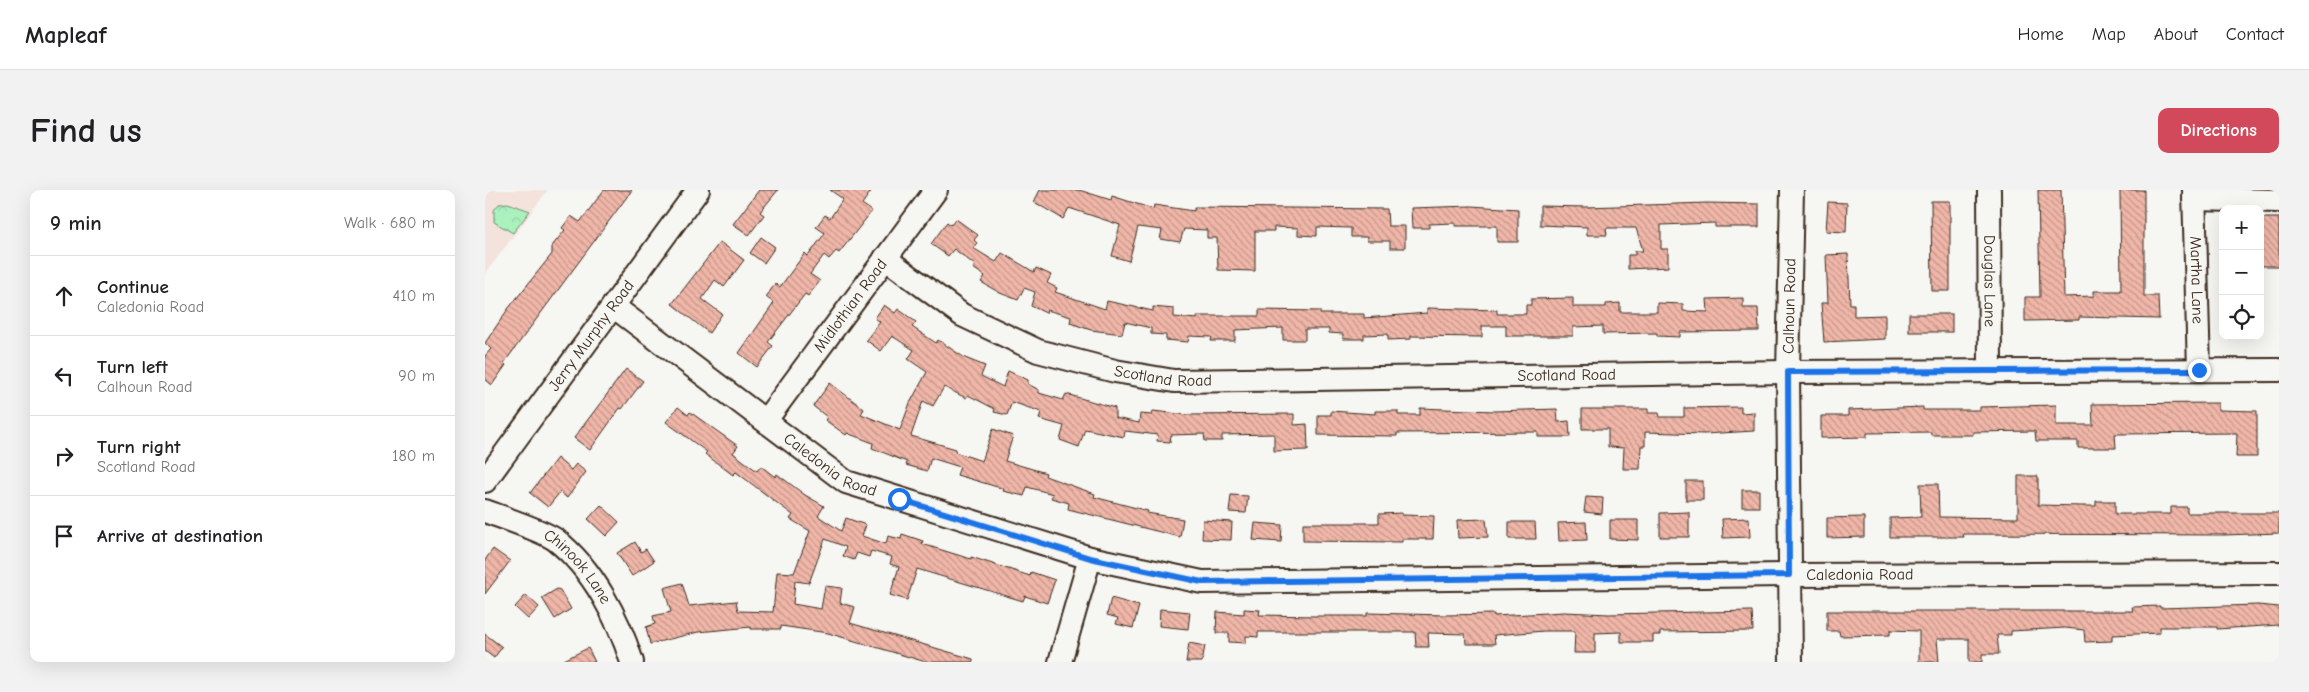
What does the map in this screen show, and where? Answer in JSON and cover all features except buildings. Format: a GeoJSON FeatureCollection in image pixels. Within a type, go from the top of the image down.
{"type":"FeatureCollection","features":[{"type":"Feature","properties":{"kind":"street","name":"Jerry Murphy Road"},"geometry":{"type":"LineString","coordinates":[[485,481],[698,190]]}},
{"type":"Feature","properties":{"kind":"street","name":"Midlothian Road"},"geometry":{"type":"LineString","coordinates":[[766,420],[936,190]]}},
{"type":"Feature","properties":{"kind":"street","name":"Calhoun Road"},"geometry":{"type":"LineString","coordinates":[[1791,662],[1788,372],[1792,190]]}},
{"type":"Feature","properties":{"kind":"street","name":"Douglas Lane"},"geometry":{"type":"LineString","coordinates":[[1989,190],[1990,372]]}},
{"type":"Feature","properties":{"kind":"street"},"geometry":{"type":"LineString","coordinates":[[2194,194],[2279,201]]}},
{"type":"Feature","properties":{"kind":"street","name":"Martha Lane"},"geometry":{"type":"LineString","coordinates":[[2194,194],[2199,370]]}},
{"type":"Feature","properties":{"kind":"street","name":"Scotland Road"},"geometry":{"type":"LineString","coordinates":[[885,258],[963,315],[1038,351],[1115,371],[1174,381],[1788,372],[2279,370]]}},
{"type":"Feature","properties":{"kind":"street","name":"Caledonia Road"},"geometry":{"type":"LineString","coordinates":[[613,306],[846,482],[1090,558],[1202,582],[1789,575],[2279,573]]}},
{"type":"Feature","properties":{"kind":"street","name":"Chinook Lane"},"geometry":{"type":"LineString","coordinates":[[485,511],[555,539],[590,575],[625,639],[632,662]]}},
{"type":"Feature","properties":{"kind":"street"},"geometry":{"type":"LineString","coordinates":[[1060,662],[1090,558]]}},
{"type":"Feature","properties":{"kind":"shaded area"},"geometry":{"type":"Polygon","coordinates":[[[485,190],[548,190],[485,274],[485,190]]]}},
{"type":"Feature","properties":{"kind":"green space"},"geometry":{"type":"Polygon","coordinates":[[[508,203],[530,211],[513,233],[494,222],[494,210],[499,204],[508,203]]]}},
{"type":"Feature","properties":{"kind":"route"},"geometry":{"type":"LineString","coordinates":[[899,499],[1090,558],[1202,582],[1789,575],[1788,372],[2199,370]]}}]}
